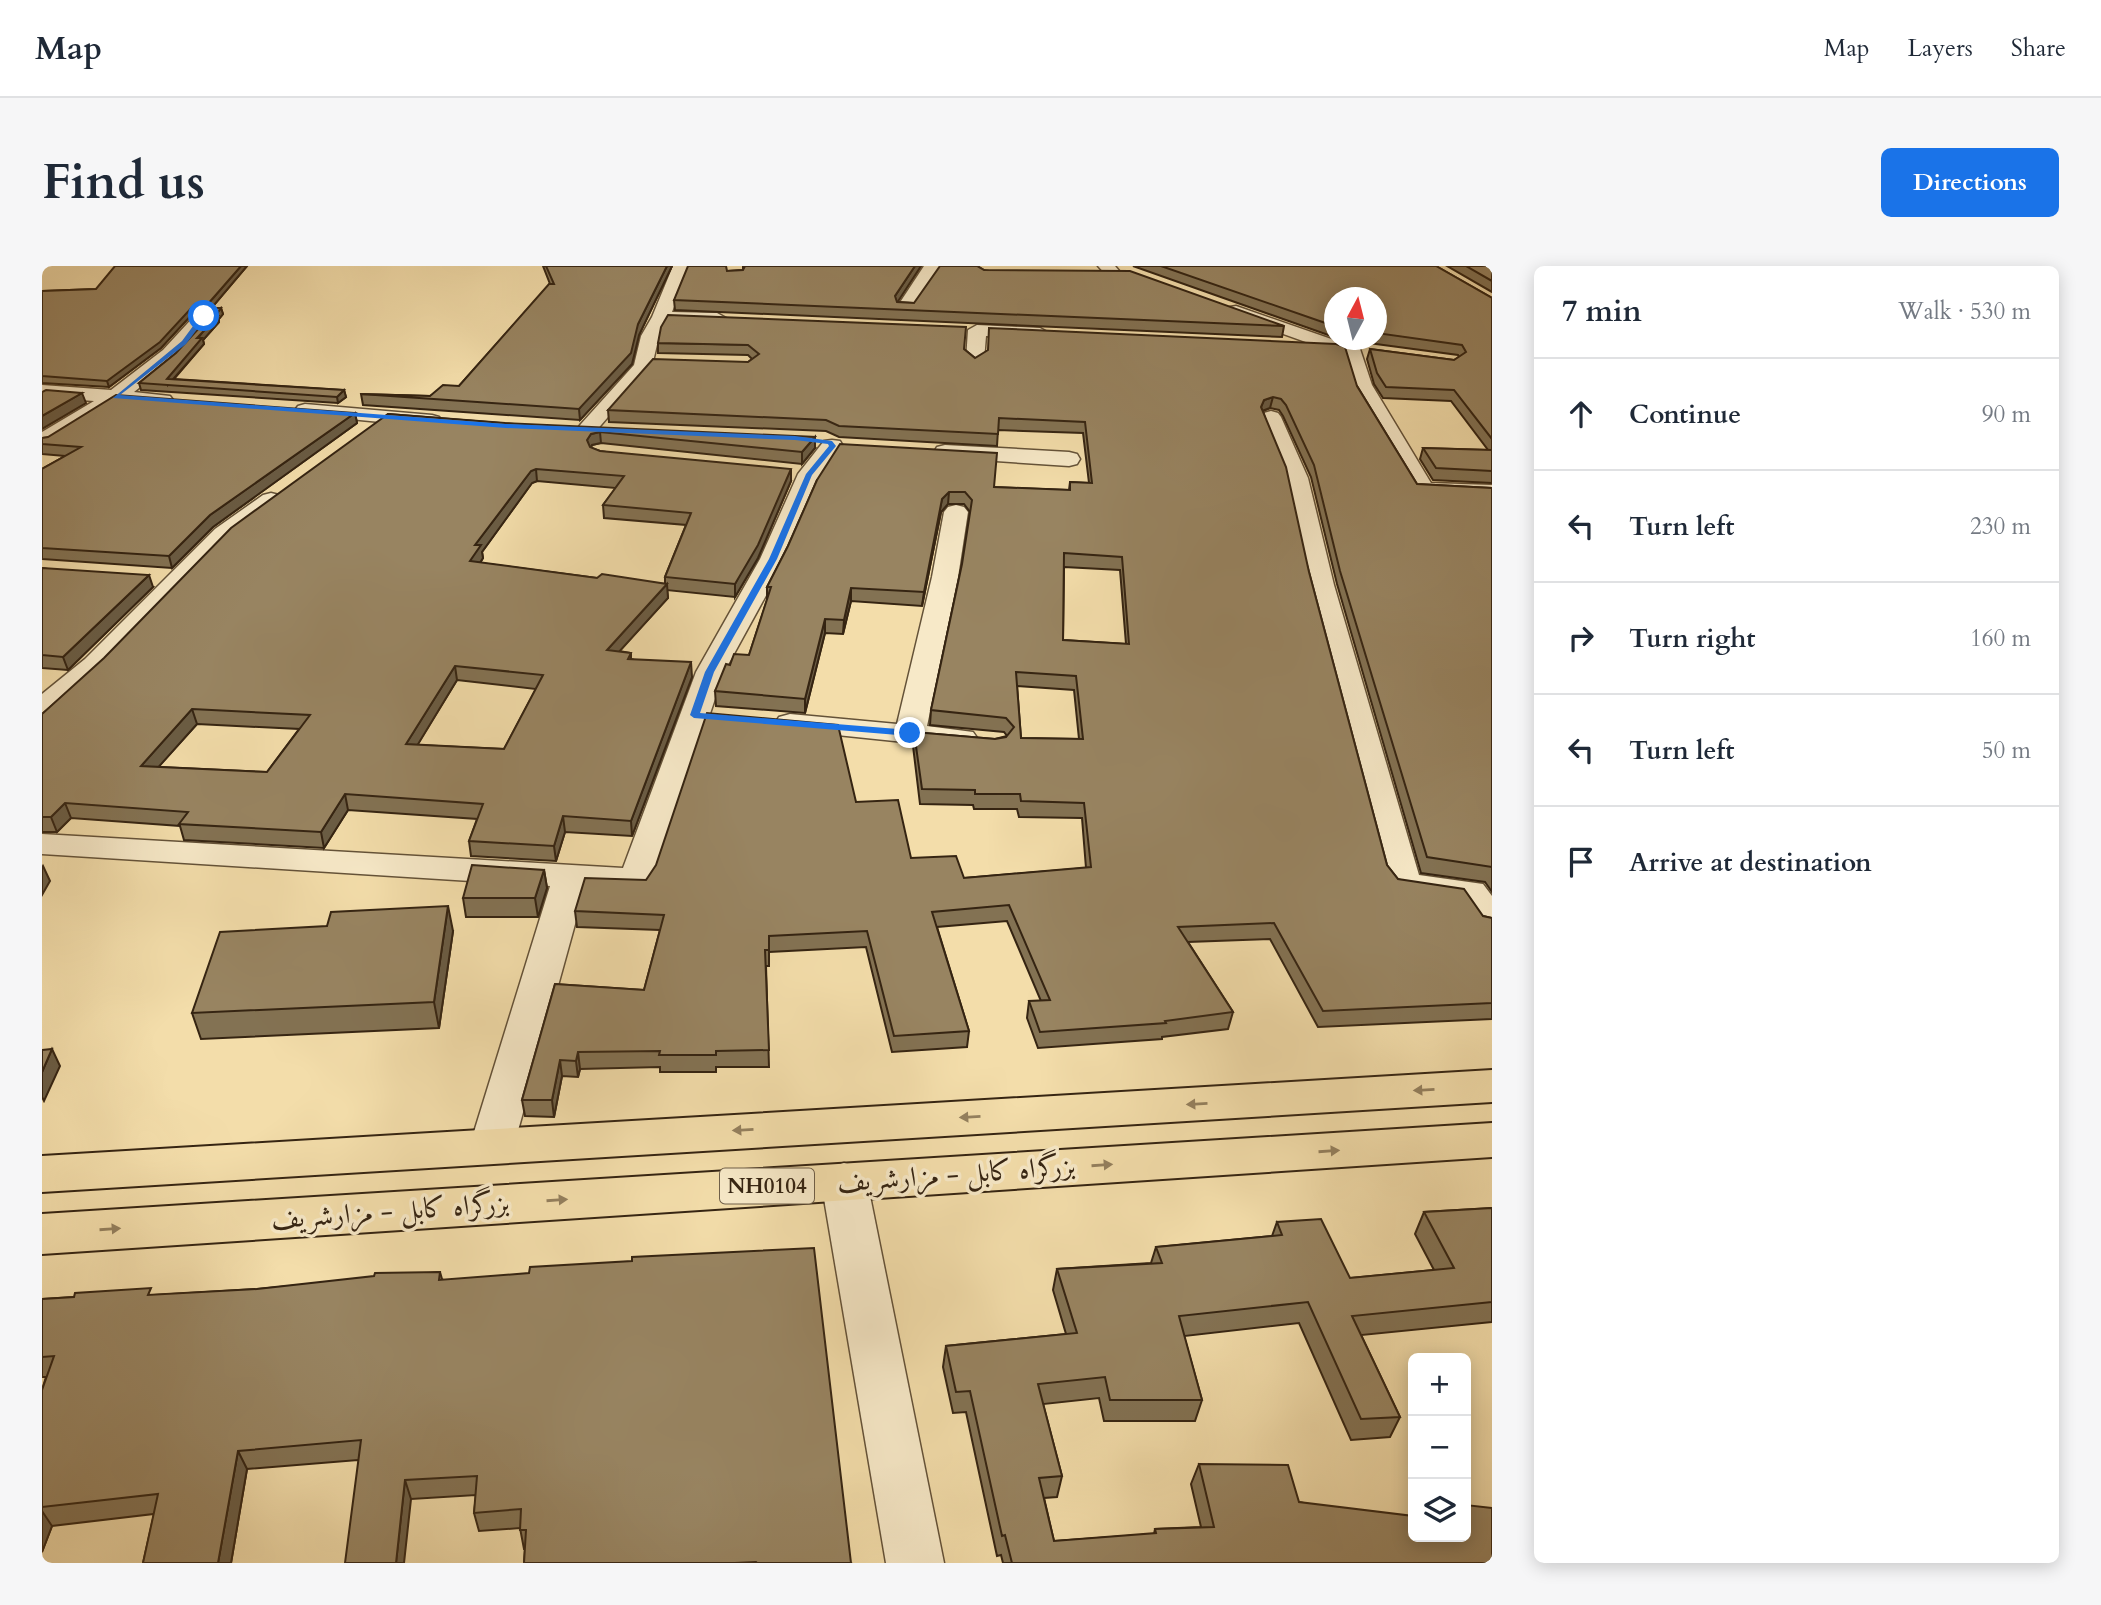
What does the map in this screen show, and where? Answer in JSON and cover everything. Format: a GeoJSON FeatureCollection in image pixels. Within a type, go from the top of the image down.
{"type":"FeatureCollection","features":[{"type":"Feature","properties":{"kind":"highway"},"geometry":{"type":"LineString","coordinates":[[42,1174],[1492,1086]]}},
{"type":"Feature","properties":{"kind":"highway","name":"بزرگراه کابل - مزارشریف"},"geometry":{"type":"LineString","coordinates":[[42,1234],[1492,1140]]}},
{"type":"Feature","properties":{"kind":"street"},"geometry":{"type":"LineString","coordinates":[[614,430],[581,428],[643,366],[650,337],[681,266]]}},
{"type":"Feature","properties":{"kind":"street"},"geometry":{"type":"LineString","coordinates":[[905,307],[932,270],[932,266]]}},
{"type":"Feature","properties":{"kind":"street"},"geometry":{"type":"LineString","coordinates":[[1085,273],[1116,270]]}},
{"type":"Feature","properties":{"kind":"street"},"geometry":{"type":"LineString","coordinates":[[1222,305],[1324,342]]}},
{"type":"Feature","properties":{"kind":"street"},"geometry":{"type":"LineString","coordinates":[[882,306],[932,308]]}},
{"type":"Feature","properties":{"kind":"street"},"geometry":{"type":"LineString","coordinates":[[42,441],[115,397],[184,342],[204,316]]}},
{"type":"Feature","properties":{"kind":"street"},"geometry":{"type":"LineString","coordinates":[[661,317],[740,319]]}},
{"type":"Feature","properties":{"kind":"street"},"geometry":{"type":"LineString","coordinates":[[975,360],[970,329],[1057,334]]}},
{"type":"Feature","properties":{"kind":"street"},"geometry":{"type":"LineString","coordinates":[[650,337],[676,338]]}},
{"type":"Feature","properties":{"kind":"street"},"geometry":{"type":"LineString","coordinates":[[1272,344],[1324,346]]}},
{"type":"Feature","properties":{"kind":"street"},"geometry":{"type":"LineString","coordinates":[[1346,350],[1353,353],[1362,385],[1424,490],[1492,492]]}},
{"type":"Feature","properties":{"kind":"street"},"geometry":{"type":"LineString","coordinates":[[1361,350],[1376,352]]}},
{"type":"Feature","properties":{"kind":"street"},"geometry":{"type":"LineString","coordinates":[[644,361],[670,362]]}},
{"type":"Feature","properties":{"kind":"street"},"geometry":{"type":"LineString","coordinates":[[42,391],[184,401]]}},
{"type":"Feature","properties":{"kind":"street"},"geometry":{"type":"LineString","coordinates":[[282,408],[452,422]]}},
{"type":"Feature","properties":{"kind":"street"},"geometry":{"type":"LineString","coordinates":[[352,441],[384,417]]}},
{"type":"Feature","properties":{"kind":"street"},"geometry":{"type":"LineString","coordinates":[[1271,417],[1297,478],[1321,585],[1402,879],[1406,884],[1415,886],[1470,892],[1492,922]]}},
{"type":"Feature","properties":{"kind":"street"},"geometry":{"type":"LineString","coordinates":[[42,844],[636,880],[708,717],[710,672],[773,559],[795,473],[832,444]]}},
{"type":"Feature","properties":{"kind":"street"},"geometry":{"type":"LineString","coordinates":[[930,451],[1069,459]]}},
{"type":"Feature","properties":{"kind":"street"},"geometry":{"type":"LineString","coordinates":[[42,709],[95,665],[224,534],[288,487]]}},
{"type":"Feature","properties":{"kind":"street"},"geometry":{"type":"LineString","coordinates":[[910,733],[945,577],[956,512]]}},
{"type":"Feature","properties":{"kind":"street"},"geometry":{"type":"LineString","coordinates":[[153,577],[181,579]]}},
{"type":"Feature","properties":{"kind":"street"},"geometry":{"type":"LineString","coordinates":[[762,721],[993,743]]}},
{"type":"Feature","properties":{"kind":"street"},"geometry":{"type":"LineString","coordinates":[[492,1145],[570,877]]}},
{"type":"Feature","properties":{"kind":"street"},"geometry":{"type":"LineString","coordinates":[[845,1181],[915,1563]]}},
{"type":"Feature","properties":{"kind":"building"},"geometry":{"type":"Polygon","coordinates":[[[115,266],[241,266],[207,305],[195,304],[160,342],[107,381],[42,376],[42,291],[96,289],[115,266]]]}},
{"type":"Feature","properties":{"kind":"building"},"geometry":{"type":"Polygon","coordinates":[[[546,266],[667,266],[638,324],[631,353],[579,409],[361,394],[430,396],[443,385],[459,386],[549,284],[554,284],[546,266]]]}},
{"type":"Feature","properties":{"kind":"building"},"geometry":{"type":"Polygon","coordinates":[[[688,266],[726,266],[727,271],[743,270],[745,266],[915,266],[895,296],[897,302],[914,303],[940,266],[977,266],[984,270],[1130,271],[1284,326],[674,300],[688,266]]]}},
{"type":"Feature","properties":{"kind":"building"},"geometry":{"type":"Polygon","coordinates":[[[1161,266],[1436,266],[1492,298],[1492,439],[1454,390],[1386,387],[1377,373],[1370,350],[1454,360],[1466,352],[1462,345],[1387,335],[1387,287],[1324,287],[1324,323],[1161,266]]]}},
{"type":"Feature","properties":{"kind":"building"},"geometry":{"type":"Polygon","coordinates":[[[1466,266],[1492,266],[1492,281],[1466,266]]]}},
{"type":"Feature","properties":{"kind":"building"},"geometry":{"type":"Polygon","coordinates":[[[213,308],[221,308],[215,316],[218,316],[197,338],[202,338],[167,379],[344,390],[337,397],[139,383],[176,353],[214,312],[213,308]]]}},
{"type":"Feature","properties":{"kind":"building"},"geometry":{"type":"Polygon","coordinates":[[[668,315],[966,327],[964,349],[975,358],[988,350],[989,328],[1324,343],[1324,350],[1346,350],[1357,386],[1417,484],[1492,488],[1492,867],[1427,857],[1340,571],[1314,465],[1281,399],[1273,397],[1264,400],[1261,407],[1286,467],[1309,572],[1387,865],[1398,879],[1464,889],[1483,916],[1492,918],[1492,1003],[1323,1011],[1274,923],[1178,927],[1233,1012],[1165,1021],[1166,1023],[1040,1032],[1029,1001],[1050,1000],[1009,905],[932,912],[969,1031],[894,1036],[867,931],[769,936],[769,950],[765,950],[769,1050],[716,1051],[716,1055],[659,1055],[660,1051],[578,1052],[576,1061],[560,1060],[552,1100],[522,1100],[555,984],[644,990],[664,915],[575,911],[585,878],[646,880],[656,865],[707,713],[838,725],[856,802],[898,800],[911,858],[956,856],[964,878],[1091,867],[1084,803],[1021,801],[1020,794],[975,794],[975,790],[922,789],[914,732],[995,739],[1006,737],[1014,727],[1006,718],[931,710],[962,564],[972,500],[965,492],[949,492],[942,499],[924,592],[851,588],[844,620],[825,619],[805,699],[715,691],[726,664],[730,665],[734,654],[749,655],[771,587],[767,587],[817,480],[840,444],[997,453],[994,487],[1070,490],[1070,482],[1092,483],[1085,422],[999,418],[998,434],[839,426],[826,420],[608,410],[653,359],[748,362],[759,354],[748,345],[658,343],[661,327],[668,315]],[[1064,553],[1063,640],[1129,644],[1122,557],[1064,553]],[[1016,672],[1021,738],[1083,739],[1076,676],[1016,672]]]}},
{"type":"Feature","properties":{"kind":"building"},"geometry":{"type":"Polygon","coordinates":[[[42,392],[82,393],[42,416],[42,392]]]}},
{"type":"Feature","properties":{"kind":"building"},"geometry":{"type":"Polygon","coordinates":[[[116,395],[355,413],[210,515],[169,556],[42,548],[42,469],[81,447],[42,444],[42,438],[48,437],[116,395]]]}},
{"type":"Feature","properties":{"kind":"building"},"geometry":{"type":"Polygon","coordinates":[[[388,414],[505,423],[815,437],[802,452],[600,432],[591,434],[587,440],[590,447],[600,451],[791,469],[758,545],[735,584],[665,577],[691,513],[603,505],[624,476],[536,469],[531,471],[475,545],[481,545],[470,561],[597,578],[602,574],[667,584],[607,650],[631,653],[628,659],[691,662],[631,821],[563,816],[554,846],[469,841],[483,804],[345,794],[321,832],[179,824],[188,812],[65,803],[51,817],[42,817],[42,714],[104,658],[231,528],[388,414]],[[455,666],[406,744],[504,749],[543,675],[455,666]],[[192,709],[141,766],[267,772],[310,715],[192,709]]]}},
{"type":"Feature","properties":{"kind":"building"},"geometry":{"type":"Polygon","coordinates":[[[1423,448],[1492,450],[1492,471],[1436,468],[1423,448]]]}},
{"type":"Feature","properties":{"kind":"building"},"geometry":{"type":"Polygon","coordinates":[[[42,568],[149,575],[63,657],[42,655],[42,568]]]}},
{"type":"Feature","properties":{"kind":"building"},"geometry":{"type":"Polygon","coordinates":[[[472,865],[544,870],[535,898],[463,898],[472,865]]]}},
{"type":"Feature","properties":{"kind":"building"},"geometry":{"type":"Polygon","coordinates":[[[448,906],[434,1002],[192,1013],[220,932],[327,926],[331,912],[448,906]]]}},
{"type":"Feature","properties":{"kind":"building"},"geometry":{"type":"Polygon","coordinates":[[[52,1049],[42,1072],[42,1050],[52,1049]]]}},
{"type":"Feature","properties":{"kind":"building"},"geometry":{"type":"Polygon","coordinates":[[[1492,1208],[1492,1302],[1352,1316],[1400,1417],[1361,1419],[1308,1302],[1179,1316],[1202,1400],[1110,1400],[1105,1377],[1038,1384],[1062,1476],[1039,1478],[1054,1541],[1156,1533],[1155,1529],[1214,1527],[1199,1464],[1288,1465],[1299,1502],[1408,1515],[1408,1542],[1471,1542],[1471,1506],[1492,1508],[1492,1563],[1012,1563],[1005,1535],[1002,1536],[970,1391],[956,1392],[946,1346],[1077,1333],[1057,1269],[1162,1263],[1156,1247],[1282,1235],[1277,1222],[1321,1219],[1350,1278],[1454,1268],[1424,1212],[1492,1208]]]}},
{"type":"Feature","properties":{"kind":"building"},"geometry":{"type":"Polygon","coordinates":[[[814,1248],[851,1563],[524,1563],[526,1530],[520,1530],[521,1509],[474,1513],[477,1476],[405,1480],[396,1563],[345,1563],[361,1440],[238,1451],[218,1563],[143,1563],[158,1494],[42,1507],[42,1390],[54,1356],[42,1357],[42,1299],[74,1297],[75,1293],[151,1288],[148,1295],[257,1289],[374,1276],[375,1273],[440,1272],[439,1280],[529,1273],[530,1267],[632,1261],[632,1257],[814,1248]]]}},
{"type":"Feature","properties":{"kind":"route"},"geometry":{"type":"LineString","coordinates":[[204,316],[184,342],[115,397],[506,426],[795,438],[830,442],[832,446],[809,474],[773,559],[710,672],[694,715],[910,733]]}}]}
